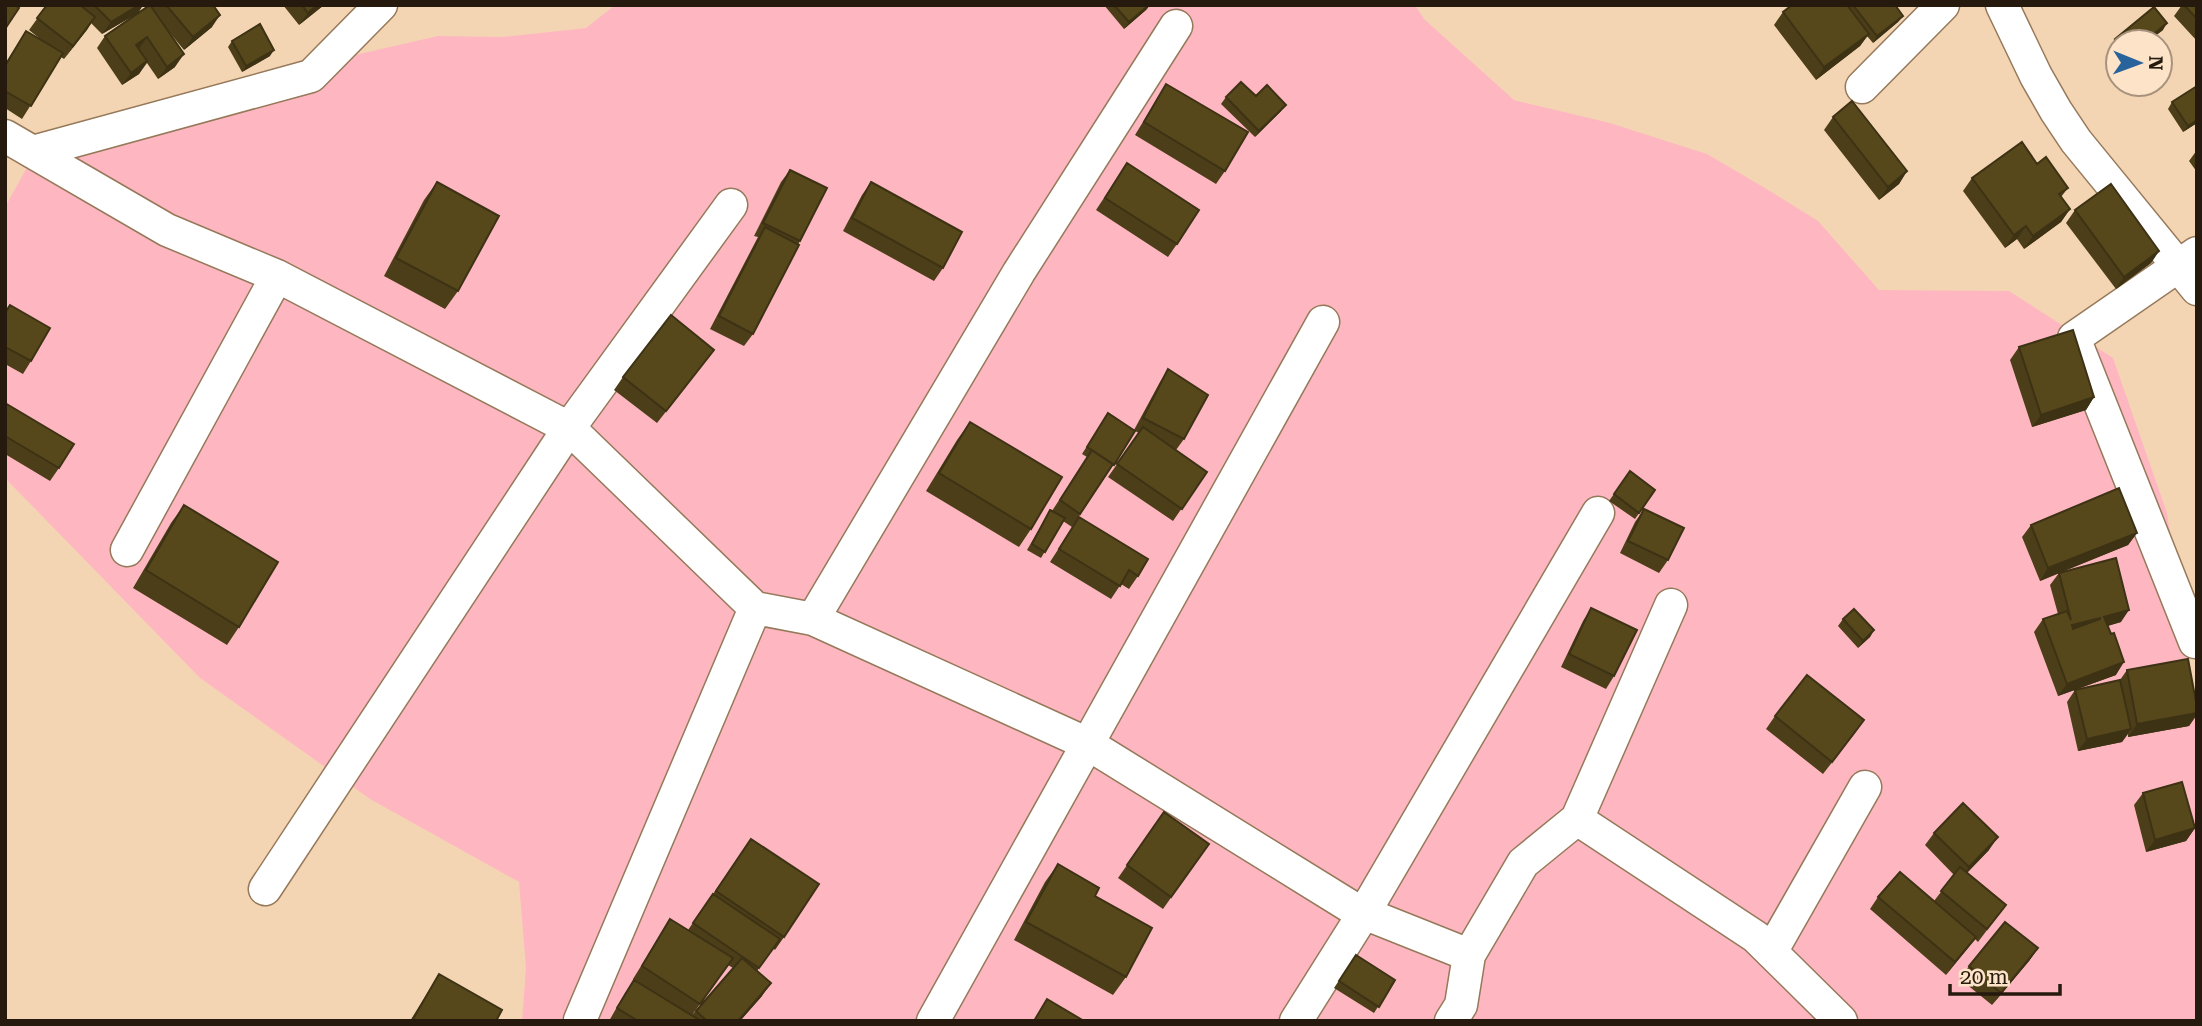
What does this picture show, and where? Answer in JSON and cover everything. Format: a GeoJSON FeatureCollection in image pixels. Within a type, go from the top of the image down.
{"type":"FeatureCollection","features":[{"type":"Feature","properties":{"kind":"street"},"geometry":{"type":"LineString","coordinates":[[33,152],[311,76],[381,5]]}},
{"type":"Feature","properties":{"kind":"street"},"geometry":{"type":"LineString","coordinates":[[1862,87],[1943,5]]}},
{"type":"Feature","properties":{"kind":"street"},"geometry":{"type":"LineString","coordinates":[[2001,5],[2036,76],[2063,121],[2190,269],[2074,338],[2195,642]]}},
{"type":"Feature","properties":{"kind":"street"},"geometry":{"type":"LineString","coordinates":[[813,619],[1019,272],[1176,26]]}},
{"type":"Feature","properties":{"kind":"street"},"geometry":{"type":"LineString","coordinates":[[5,136],[167,230],[277,276],[569,428],[755,608],[813,619],[1088,744],[1364,913],[1469,955]]}},
{"type":"Feature","properties":{"kind":"street"},"geometry":{"type":"LineString","coordinates":[[265,889],[569,428],[731,205]]}},
{"type":"Feature","properties":{"kind":"street"},"geometry":{"type":"LineString","coordinates":[[127,550],[277,276]]}},
{"type":"Feature","properties":{"kind":"street"},"geometry":{"type":"LineString","coordinates":[[933,1021],[1323,322]]}},
{"type":"Feature","properties":{"kind":"street"},"geometry":{"type":"LineString","coordinates":[[1296,1021],[1364,913],[1598,513]]}},
{"type":"Feature","properties":{"kind":"street"},"geometry":{"type":"LineString","coordinates":[[1451,1021],[1461,1005],[1469,955],[1523,863],[1577,819],[1671,605]]}},
{"type":"Feature","properties":{"kind":"street"},"geometry":{"type":"LineString","coordinates":[[580,1020],[755,608]]}},
{"type":"Feature","properties":{"kind":"street"},"geometry":{"type":"LineString","coordinates":[[1771,952],[1864,787]]}},
{"type":"Feature","properties":{"kind":"street"},"geometry":{"type":"LineString","coordinates":[[1577,819],[1756,937],[1841,1021]]}},
{"type":"Feature","properties":{"kind":"shaded area"},"geometry":{"type":"Polygon","coordinates":[[[615,5],[1415,5],[1424,19],[1514,100],[1610,123],[1707,154],[1818,221],[1879,290],[2009,291],[2113,358],[2167,513],[2197,712],[2197,1021],[522,1021],[526,968],[519,882],[370,799],[200,678],[5,478],[5,207],[45,135],[276,73],[438,36],[503,37],[586,28],[615,5]]]}},
{"type":"Feature","properties":{"kind":"building"},"geometry":{"type":"Polygon","coordinates":[[[5,5],[19,8],[5,29],[5,5]]]}},
{"type":"Feature","properties":{"kind":"building"},"geometry":{"type":"Polygon","coordinates":[[[47,5],[80,5],[95,17],[73,46],[37,18],[47,5]]]}},
{"type":"Feature","properties":{"kind":"building"},"geometry":{"type":"Polygon","coordinates":[[[94,5],[139,5],[111,22],[94,5]]]}},
{"type":"Feature","properties":{"kind":"building"},"geometry":{"type":"Polygon","coordinates":[[[150,5],[184,54],[167,67],[147,37],[136,45],[147,61],[131,73],[105,36],[150,5]]]}},
{"type":"Feature","properties":{"kind":"building"},"geometry":{"type":"Polygon","coordinates":[[[166,5],[213,5],[220,15],[193,37],[166,5]]]}},
{"type":"Feature","properties":{"kind":"building"},"geometry":{"type":"Polygon","coordinates":[[[302,5],[317,5],[308,13],[302,5]]]}},
{"type":"Feature","properties":{"kind":"building"},"geometry":{"type":"Polygon","coordinates":[[[1114,5],[1149,5],[1129,22],[1114,5]]]}},
{"type":"Feature","properties":{"kind":"building"},"geometry":{"type":"Polygon","coordinates":[[[1792,5],[1847,5],[1869,34],[1824,67],[1783,12],[1792,5]]]}},
{"type":"Feature","properties":{"kind":"building"},"geometry":{"type":"Polygon","coordinates":[[[1853,5],[1895,5],[1903,16],[1877,36],[1853,5]]]}},
{"type":"Feature","properties":{"kind":"building"},"geometry":{"type":"Polygon","coordinates":[[[2184,5],[2197,5],[2197,19],[2184,5]]]}},
{"type":"Feature","properties":{"kind":"building"},"geometry":{"type":"Polygon","coordinates":[[[2154,7],[2167,23],[2161,28],[2128,28],[2154,7]]]}},
{"type":"Feature","properties":{"kind":"building"},"geometry":{"type":"Polygon","coordinates":[[[260,24],[274,50],[246,66],[232,41],[260,24]]]}},
{"type":"Feature","properties":{"kind":"building"},"geometry":{"type":"Polygon","coordinates":[[[26,31],[63,53],[31,106],[5,91],[5,66],[26,31]]]}},
{"type":"Feature","properties":{"kind":"building"},"geometry":{"type":"Polygon","coordinates":[[[1241,82],[1256,96],[1267,85],[1286,105],[1259,131],[1226,97],[1241,82]]]}},
{"type":"Feature","properties":{"kind":"building"},"geometry":{"type":"Polygon","coordinates":[[[1166,84],[1248,132],[1225,171],[1144,122],[1166,84]]]}},
{"type":"Feature","properties":{"kind":"building"},"geometry":{"type":"Polygon","coordinates":[[[2197,86],[2197,120],[2188,126],[2172,102],[2197,86]]]}},
{"type":"Feature","properties":{"kind":"building"},"geometry":{"type":"Polygon","coordinates":[[[1852,101],[1907,171],[1888,187],[1833,117],[1852,101]]]}},
{"type":"Feature","properties":{"kind":"building"},"geometry":{"type":"Polygon","coordinates":[[[2022,142],[2037,164],[2046,157],[2068,188],[2059,194],[2070,209],[2033,236],[2026,226],[2014,235],[1972,178],[2022,142]]]}},
{"type":"Feature","properties":{"kind":"building"},"geometry":{"type":"Polygon","coordinates":[[[1127,163],[1199,210],[1177,244],[1105,198],[1127,163]]]}},
{"type":"Feature","properties":{"kind":"building"},"geometry":{"type":"Polygon","coordinates":[[[790,170],[827,188],[800,241],[763,223],[790,170]]]}},
{"type":"Feature","properties":{"kind":"building"},"geometry":{"type":"Polygon","coordinates":[[[437,182],[499,216],[458,291],[396,258],[437,182]]]}},
{"type":"Feature","properties":{"kind":"building"},"geometry":{"type":"Polygon","coordinates":[[[871,182],[962,232],[943,268],[852,218],[871,182]]]}},
{"type":"Feature","properties":{"kind":"building"},"geometry":{"type":"Polygon","coordinates":[[[2111,184],[2159,251],[2124,277],[2075,210],[2111,184]]]}},
{"type":"Feature","properties":{"kind":"building"},"geometry":{"type":"Polygon","coordinates":[[[765,227],[799,245],[753,334],[719,316],[765,227]]]}},
{"type":"Feature","properties":{"kind":"building"},"geometry":{"type":"Polygon","coordinates":[[[10,305],[50,328],[31,361],[5,347],[5,313],[10,305]]]}},
{"type":"Feature","properties":{"kind":"building"},"geometry":{"type":"Polygon","coordinates":[[[671,315],[714,350],[666,411],[623,377],[671,315]]]}},
{"type":"Feature","properties":{"kind":"building"},"geometry":{"type":"Polygon","coordinates":[[[2073,330],[2094,397],[2041,415],[2019,347],[2073,330]]]}},
{"type":"Feature","properties":{"kind":"building"},"geometry":{"type":"Polygon","coordinates":[[[1168,369],[1208,395],[1184,439],[1143,418],[1168,369]]]}},
{"type":"Feature","properties":{"kind":"building"},"geometry":{"type":"Polygon","coordinates":[[[5,403],[74,444],[59,468],[5,436],[5,403]]]}},
{"type":"Feature","properties":{"kind":"building"},"geometry":{"type":"Polygon","coordinates":[[[1108,413],[1135,431],[1114,465],[1087,447],[1108,413]]]}},
{"type":"Feature","properties":{"kind":"building"},"geometry":{"type":"Polygon","coordinates":[[[970,422],[1062,477],[1031,529],[939,473],[970,422]]]}},
{"type":"Feature","properties":{"kind":"building"},"geometry":{"type":"Polygon","coordinates":[[[1143,427],[1207,472],[1182,509],[1117,464],[1143,427]]]}},
{"type":"Feature","properties":{"kind":"building"},"geometry":{"type":"Polygon","coordinates":[[[1092,450],[1113,464],[1080,514],[1060,500],[1092,450]]]}},
{"type":"Feature","properties":{"kind":"building"},"geometry":{"type":"Polygon","coordinates":[[[1630,471],[1655,490],[1639,513],[1614,494],[1630,471]]]}},
{"type":"Feature","properties":{"kind":"building"},"geometry":{"type":"Polygon","coordinates":[[[2119,488],[2137,533],[2048,568],[2031,525],[2119,488]]]}},
{"type":"Feature","properties":{"kind":"building"},"geometry":{"type":"Polygon","coordinates":[[[184,505],[278,562],[239,627],[146,570],[184,505]]]}},
{"type":"Feature","properties":{"kind":"building"},"geometry":{"type":"Polygon","coordinates":[[[1644,509],[1684,528],[1668,560],[1628,541],[1644,509]]]}},
{"type":"Feature","properties":{"kind":"building"},"geometry":{"type":"Polygon","coordinates":[[[1050,510],[1065,518],[1045,552],[1032,544],[1050,510]]]}},
{"type":"Feature","properties":{"kind":"building"},"geometry":{"type":"Polygon","coordinates":[[[1079,517],[1148,559],[1138,576],[1129,570],[1120,586],[1059,549],[1079,517]]]}},
{"type":"Feature","properties":{"kind":"building"},"geometry":{"type":"Polygon","coordinates":[[[2116,558],[2129,610],[2104,617],[2111,634],[2114,633],[2124,662],[2067,684],[2043,619],[2067,611],[2071,620],[2059,573],[2116,558]],[[2100,619],[2072,625],[2073,629],[2100,619]]]}},
{"type":"Feature","properties":{"kind":"building"},"geometry":{"type":"Polygon","coordinates":[[[1591,608],[1637,630],[1614,676],[1569,654],[1591,608]]]}},
{"type":"Feature","properties":{"kind":"building"},"geometry":{"type":"Polygon","coordinates":[[[1854,609],[1874,630],[1863,641],[1843,619],[1854,609]]]}},
{"type":"Feature","properties":{"kind":"building"},"geometry":{"type":"Polygon","coordinates":[[[2188,659],[2197,713],[2137,724],[2127,670],[2188,659]]]}},
{"type":"Feature","properties":{"kind":"building"},"geometry":{"type":"Polygon","coordinates":[[[1807,675],[1864,720],[1832,762],[1775,716],[1807,675]]]}},
{"type":"Feature","properties":{"kind":"building"},"geometry":{"type":"Polygon","coordinates":[[[2120,680],[2131,729],[2087,739],[2075,690],[2120,680]]]}},
{"type":"Feature","properties":{"kind":"building"},"geometry":{"type":"Polygon","coordinates":[[[2182,782],[2195,828],[2155,840],[2143,793],[2182,782]]]}},
{"type":"Feature","properties":{"kind":"building"},"geometry":{"type":"Polygon","coordinates":[[[1963,803],[1998,837],[1969,867],[1934,833],[1963,803]]]}},
{"type":"Feature","properties":{"kind":"building"},"geometry":{"type":"Polygon","coordinates":[[[1164,812],[1209,844],[1171,897],[1127,865],[1164,812]]]}},
{"type":"Feature","properties":{"kind":"building"},"geometry":{"type":"Polygon","coordinates":[[[751,839],[819,884],[784,937],[716,891],[751,839]]]}},
{"type":"Feature","properties":{"kind":"building"},"geometry":{"type":"Polygon","coordinates":[[[1058,864],[1099,888],[1095,896],[1152,928],[1126,977],[1026,922],[1058,864]]]}},
{"type":"Feature","properties":{"kind":"building"},"geometry":{"type":"Polygon","coordinates":[[[1960,867],[2006,905],[1987,929],[1941,891],[1960,867]]]}},
{"type":"Feature","properties":{"kind":"building"},"geometry":{"type":"Polygon","coordinates":[[[1900,872],[1976,937],[1955,962],[1878,897],[1900,872]]]}},
{"type":"Feature","properties":{"kind":"building"},"geometry":{"type":"Polygon","coordinates":[[[713,894],[780,939],[759,968],[693,923],[713,894]]]}},
{"type":"Feature","properties":{"kind":"building"},"geometry":{"type":"Polygon","coordinates":[[[670,919],[733,958],[700,1004],[642,966],[670,919]]]}},
{"type":"Feature","properties":{"kind":"building"},"geometry":{"type":"Polygon","coordinates":[[[2005,922],[2038,948],[2001,993],[1969,966],[2005,922]]]}},
{"type":"Feature","properties":{"kind":"building"},"geometry":{"type":"Polygon","coordinates":[[[1356,955],[1395,980],[1379,1007],[1339,981],[1356,955]]]}},
{"type":"Feature","properties":{"kind":"building"},"geometry":{"type":"Polygon","coordinates":[[[742,958],[771,983],[738,1021],[707,1021],[696,1011],[742,958]]]}},
{"type":"Feature","properties":{"kind":"building"},"geometry":{"type":"Polygon","coordinates":[[[439,974],[502,1010],[496,1021],[412,1021],[439,974]]]}},
{"type":"Feature","properties":{"kind":"building"},"geometry":{"type":"Polygon","coordinates":[[[634,980],[701,1021],[638,1021],[617,1008],[634,980]]]}},
{"type":"Feature","properties":{"kind":"building"},"geometry":{"type":"Polygon","coordinates":[[[1047,999],[1084,1021],[1034,1021],[1047,999]]]}}]}
